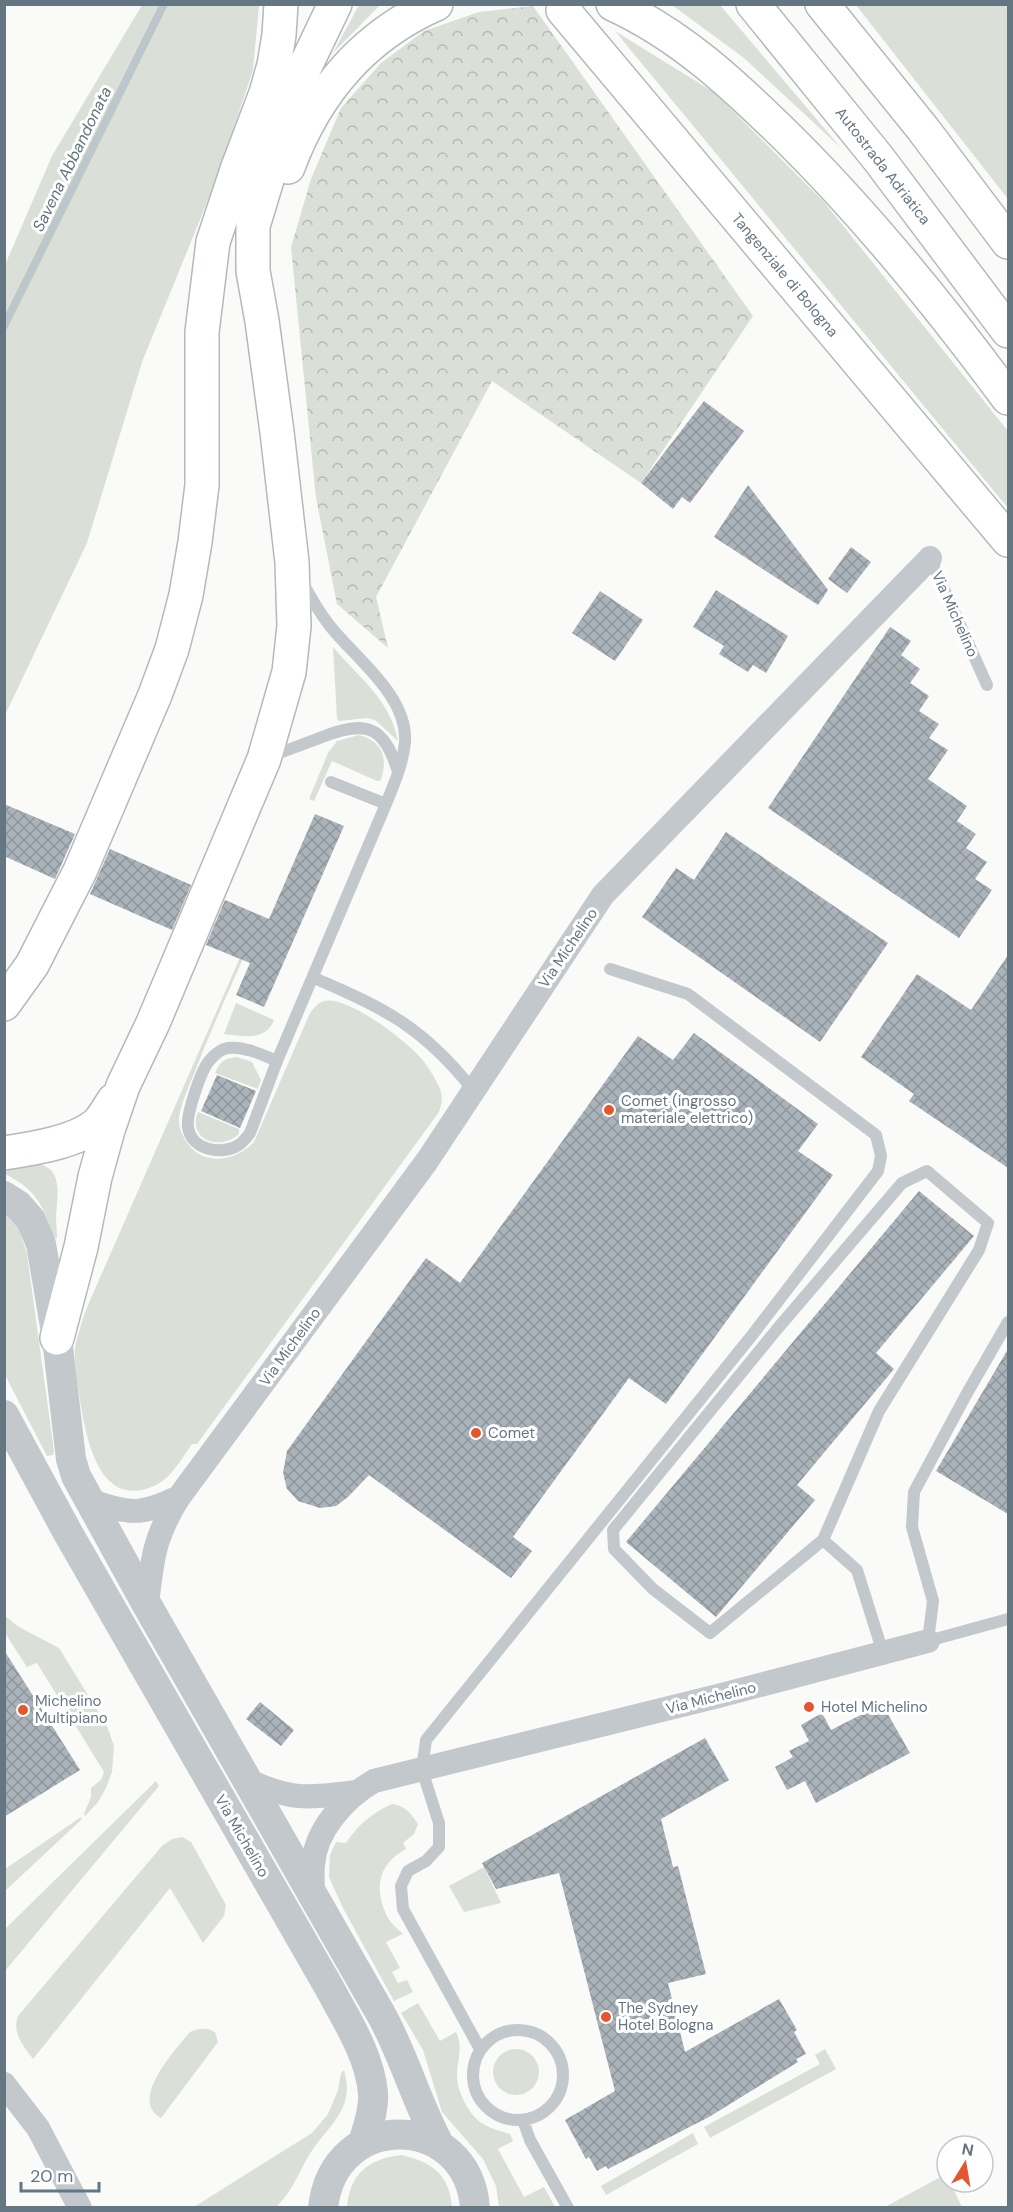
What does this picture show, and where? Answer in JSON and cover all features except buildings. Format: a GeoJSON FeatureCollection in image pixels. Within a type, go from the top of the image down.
{"type":"FeatureCollection","features":[{"type":"Feature","properties":{"kind":"highway"},"geometry":{"type":"LineString","coordinates":[[4,1004],[32,964],[76,880],[156,695],[172,649],[186,595],[202,485],[202,332],[213,242],[274,65],[281,4]]}},
{"type":"Feature","properties":{"kind":"highway"},"geometry":{"type":"LineString","coordinates":[[203,310],[223,246],[251,172],[292,97],[335,4]]}},
{"type":"Feature","properties":{"kind":"highway"},"geometry":{"type":"LineString","coordinates":[[262,321],[267,226],[305,129],[324,96],[355,58],[395,25],[436,4]]}},
{"type":"Feature","properties":{"kind":"highway"},"geometry":{"type":"LineString","coordinates":[[613,4],[670,34],[752,103],[852,204],[934,300],[1008,398]]}},
{"type":"Feature","properties":{"kind":"highway","name":"Autostrada Adriatica"},"geometry":{"type":"LineString","coordinates":[[753,4],[878,158],[1008,331]]}},
{"type":"Feature","properties":{"kind":"highway"},"geometry":{"type":"LineString","coordinates":[[822,4],[923,129],[1008,242]]}},
{"type":"Feature","properties":{"kind":"highway","name":"Tangenziale di Bologna"},"geometry":{"type":"LineString","coordinates":[[563,10],[1008,540]]}},
{"type":"Feature","properties":{"kind":"highway"},"geometry":{"type":"LineString","coordinates":[[57,1338],[81,1247],[98,1167],[123,1086],[153,1023],[264,759],[289,672],[294,626],[292,562],[262,321],[253,271],[253,226],[292,97]]}},
{"type":"Feature","properties":{"kind":"highway"},"geometry":{"type":"LineString","coordinates":[[4,1153],[57,1142],[84,1132],[98,1123],[123,1086]]}},
{"type":"Feature","properties":{"kind":"street","name":"Via Michelino"},"geometry":{"type":"LineString","coordinates":[[147,1605],[156,1541],[179,1497],[427,1161],[603,895],[930,558]]}},
{"type":"Feature","properties":{"kind":"street","name":"Via Michelino"},"geometry":{"type":"LineString","coordinates":[[4,1196],[18,1205],[31,1220],[41,1244],[57,1338],[71,1459],[76,1476],[147,1605],[394,2037],[421,2109],[440,2146]]}},
{"type":"Feature","properties":{"kind":"street","name":"Via Michelino"},"geometry":{"type":"LineString","coordinates":[[4,1415],[68,1533],[330,1989],[352,2032],[369,2072],[373,2094],[372,2111],[363,2143]]}},
{"type":"Feature","properties":{"kind":"street","name":"Via Michelino"},"geometry":{"type":"LineString","coordinates":[[89,1500],[116,1509],[138,1512],[154,1509],[179,1497]]}},
{"type":"Feature","properties":{"kind":"street","name":"Via Michelino"},"geometry":{"type":"LineString","coordinates":[[313,1893],[313,1863],[322,1836],[334,1815],[356,1792],[374,1781],[928,1641]]}},
{"type":"Feature","properties":{"kind":"street","name":"Via Michelino"},"geometry":{"type":"LineString","coordinates":[[247,1780],[272,1792],[295,1797],[356,1792]]}},
{"type":"Feature","properties":{"kind":"street"},"geometry":{"type":"LineString","coordinates":[[4,2084],[38,2128],[80,2208]]}},
{"type":"Feature","properties":{"kind":"street"},"geometry":{"type":"LineString","coordinates":[[319,2201],[338,2164],[349,2152],[378,2137],[410,2134],[440,2146],[462,2168],[470,2182],[474,2208]]}},
{"type":"Feature","properties":{"kind":"lane","name":"Via Michelino"},"geometry":{"type":"LineString","coordinates":[[930,558],[987,685]]}},
{"type":"Feature","properties":{"kind":"lane"},"geometry":{"type":"LineString","coordinates":[[277,1061],[254,1051],[228,1048],[216,1053],[207,1063],[190,1111],[188,1127],[194,1140],[203,1148],[230,1149],[242,1143],[250,1133],[277,1061],[314,978],[398,774],[405,743],[404,721],[395,702],[319,611],[292,562]]}},
{"type":"Feature","properties":{"kind":"lane"},"geometry":{"type":"LineString","coordinates":[[264,759],[344,728],[361,727],[372,730],[382,738],[392,753],[398,774]]}},
{"type":"Feature","properties":{"kind":"lane"},"geometry":{"type":"LineString","coordinates":[[331,782],[386,804]]}},
{"type":"Feature","properties":{"kind":"lane"},"geometry":{"type":"LineString","coordinates":[[480,2049],[403,1910],[400,1886],[408,1871],[426,1861],[439,1847],[439,1823],[422,1770],[426,1740],[753,1334],[878,1171],[881,1156],[876,1135],[688,994],[610,969]]}},
{"type":"Feature","properties":{"kind":"lane"},"geometry":{"type":"LineString","coordinates":[[314,978],[374,1004],[403,1022],[430,1042],[451,1062],[473,1090]]}},
{"type":"Feature","properties":{"kind":"lane"},"geometry":{"type":"LineString","coordinates":[[927,1171],[988,1223],[979,1250],[879,1411],[823,1540],[710,1633],[653,1589],[614,1549],[614,1530],[778,1328],[902,1183],[927,1171]]}},
{"type":"Feature","properties":{"kind":"lane"},"geometry":{"type":"LineString","coordinates":[[1008,1322],[914,1492],[912,1527],[933,1601],[928,1641],[1008,1619]]}},
{"type":"Feature","properties":{"kind":"lane"},"geometry":{"type":"LineString","coordinates":[[823,1540],[857,1570],[883,1653]]}},
{"type":"Feature","properties":{"kind":"lane"},"geometry":{"type":"LineString","coordinates":[[515,2029],[529,2030],[542,2035],[560,2056],[564,2069],[563,2084],[558,2097],[549,2108],[537,2116],[523,2120],[508,2119],[494,2113],[483,2104],[476,2091],[473,2077],[474,2062],[480,2049],[502,2032],[515,2029]]}},
{"type":"Feature","properties":{"kind":"lane"},"geometry":{"type":"LineString","coordinates":[[523,2120],[530,2140],[568,2208]]}},
{"type":"Feature","properties":{"kind":"green space"},"geometry":{"type":"Polygon","coordinates":[[[142,5],[259,5],[253,70],[217,178],[142,362],[87,543],[5,715],[5,265],[52,156],[142,5]]]}},
{"type":"Feature","properties":{"kind":"green space"},"geometry":{"type":"Polygon","coordinates":[[[359,5],[380,5],[333,53],[359,5]]]}},
{"type":"Feature","properties":{"kind":"green space"},"geometry":{"type":"Polygon","coordinates":[[[672,5],[720,5],[841,148],[744,58],[672,5]]]}},
{"type":"Feature","properties":{"kind":"green space"},"geometry":{"type":"Polygon","coordinates":[[[856,5],[1008,5],[1008,199],[856,5]]]}},
{"type":"Feature","properties":{"kind":"green space"},"geometry":{"type":"Polygon","coordinates":[[[533,6],[753,316],[641,483],[492,381],[376,597],[388,648],[337,604],[316,498],[291,247],[311,179],[341,108],[381,63],[424,31],[479,12],[533,6]]]}},
{"type":"Feature","properties":{"kind":"green space"},"geometry":{"type":"Polygon","coordinates":[[[615,31],[715,93],[824,202],[1008,431],[1008,508],[615,31]]]}},
{"type":"Feature","properties":{"kind":"green space"},"geometry":{"type":"Polygon","coordinates":[[[333,647],[381,701],[394,726],[398,741],[375,720],[367,718],[339,721],[337,719],[333,647]]]}},
{"type":"Feature","properties":{"kind":"green space"},"geometry":{"type":"Polygon","coordinates":[[[359,735],[374,742],[382,752],[384,764],[381,780],[377,781],[332,761],[314,801],[309,799],[328,753],[337,741],[359,735]]]}},
{"type":"Feature","properties":{"kind":"green space"},"geometry":{"type":"Polygon","coordinates":[[[246,944],[249,945],[208,1038],[180,1111],[181,1130],[194,1151],[202,1156],[220,1159],[238,1154],[254,1142],[310,1013],[324,1001],[334,1001],[361,1012],[413,1049],[426,1064],[438,1085],[442,1095],[441,1106],[439,1112],[197,1444],[192,1444],[162,1482],[136,1491],[120,1488],[107,1479],[90,1447],[77,1383],[76,1343],[85,1312],[246,944]]]}},
{"type":"Feature","properties":{"kind":"green space"},"geometry":{"type":"Polygon","coordinates":[[[236,1003],[274,1020],[265,1032],[259,1035],[224,1034],[236,1003]]]}},
{"type":"Feature","properties":{"kind":"green space"},"geometry":{"type":"Polygon","coordinates":[[[237,1057],[252,1062],[261,1080],[258,1089],[215,1073],[223,1061],[237,1057]]]}},
{"type":"Feature","properties":{"kind":"green space"},"geometry":{"type":"Polygon","coordinates":[[[198,1112],[239,1129],[239,1134],[223,1142],[207,1140],[197,1129],[198,1112]]]}},
{"type":"Feature","properties":{"kind":"green space"},"geometry":{"type":"Polygon","coordinates":[[[4,1164],[38,1164],[52,1171],[58,1193],[57,1239],[53,1236],[41,1206],[31,1192],[5,1174],[4,1164]]]}},
{"type":"Feature","properties":{"kind":"green space"},"geometry":{"type":"Polygon","coordinates":[[[4,1211],[17,1222],[27,1254],[53,1455],[47,1456],[5,1375],[4,1211]]]}},
{"type":"Feature","properties":{"kind":"green space"},"geometry":{"type":"Polygon","coordinates":[[[5,1616],[19,1627],[59,1648],[107,1726],[114,1746],[112,1772],[98,1802],[85,1816],[91,1797],[91,1788],[101,1780],[104,1772],[37,1663],[27,1667],[5,1633],[5,1616]]]}},
{"type":"Feature","properties":{"kind":"green space"},"geometry":{"type":"Polygon","coordinates":[[[156,1781],[159,1786],[5,1971],[5,1929],[156,1781]]]}},
{"type":"Feature","properties":{"kind":"green space"},"geometry":{"type":"Polygon","coordinates":[[[392,1804],[404,1808],[418,1824],[414,1834],[403,1843],[406,1849],[390,1861],[381,1877],[380,1896],[383,1906],[392,1923],[403,1934],[386,1942],[400,1968],[392,1972],[398,1983],[407,1980],[413,1992],[394,2001],[343,1908],[329,1877],[330,1855],[336,1842],[346,1843],[366,1820],[392,1804]]]}},
{"type":"Feature","properties":{"kind":"green space"},"geometry":{"type":"Polygon","coordinates":[[[81,1817],[82,1819],[5,1891],[5,1869],[81,1817]]]}},
{"type":"Feature","properties":{"kind":"green space"},"geometry":{"type":"Polygon","coordinates":[[[182,1837],[191,1842],[226,1905],[224,1916],[203,1943],[170,1888],[33,2059],[17,2034],[18,2016],[162,1846],[172,1839],[182,1837]]]}},
{"type":"Feature","properties":{"kind":"green space"},"geometry":{"type":"Polygon","coordinates":[[[484,1867],[501,1903],[464,1912],[449,1886],[484,1867]]]}},
{"type":"Feature","properties":{"kind":"green space"},"geometry":{"type":"Polygon","coordinates":[[[418,2003],[440,2041],[456,2032],[460,2047],[457,2079],[460,2093],[475,2118],[491,2128],[510,2134],[513,2141],[498,2149],[524,2197],[544,2187],[555,2207],[499,2207],[496,2186],[483,2159],[442,2112],[423,2050],[401,2013],[418,2003]]]}},
{"type":"Feature","properties":{"kind":"green space"},"geometry":{"type":"Polygon","coordinates":[[[198,2029],[215,2032],[218,2042],[161,2118],[152,2110],[150,2099],[152,2087],[175,2050],[190,2032],[198,2029]]]}},
{"type":"Feature","properties":{"kind":"green space"},"geometry":{"type":"Polygon","coordinates":[[[516,2049],[525,2050],[533,2055],[538,2063],[538,2081],[533,2089],[525,2094],[516,2095],[507,2094],[499,2089],[494,2081],[493,2072],[494,2063],[499,2055],[507,2050],[516,2049]]]}},
{"type":"Feature","properties":{"kind":"green space"},"geometry":{"type":"Polygon","coordinates":[[[825,2049],[836,2069],[710,2138],[704,2127],[820,2064],[815,2055],[825,2049]]]}},
{"type":"Feature","properties":{"kind":"green space"},"geometry":{"type":"Polygon","coordinates":[[[344,2070],[347,2085],[343,2108],[315,2146],[283,2200],[275,2208],[194,2207],[312,2133],[328,2114],[344,2070]]]}},
{"type":"Feature","properties":{"kind":"green space"},"geometry":{"type":"Polygon","coordinates":[[[693,2133],[698,2144],[606,2195],[601,2186],[693,2133]]]}},
{"type":"Feature","properties":{"kind":"green space"},"geometry":{"type":"Polygon","coordinates":[[[401,2155],[421,2161],[437,2171],[447,2186],[452,2207],[347,2207],[352,2186],[363,2170],[379,2160],[401,2155]]]}},
{"type":"Feature","properties":{"kind":"green space"},"geometry":{"type":"Polygon","coordinates":[[[935,2180],[935,2194],[956,2194],[962,2207],[885,2207],[935,2180]]]}},
{"type":"Feature","properties":{"kind":"waterway","name":"Savena Abbandonata"},"geometry":{"type":"LineString","coordinates":[[4,326],[164,4]]}},
{"type":"Feature","properties":{"kind":"place","name":"Comet (ingrosso materiale elettrico)"},"geometry":{"type":"Point","coordinates":[609,1110]}},
{"type":"Feature","properties":{"kind":"place","name":"Comet"},"geometry":{"type":"Point","coordinates":[476,1433]}},
{"type":"Feature","properties":{"kind":"place","name":"Hotel Michelino"},"geometry":{"type":"Point","coordinates":[809,1707]}},
{"type":"Feature","properties":{"kind":"place","name":"Michelino Multipiano"},"geometry":{"type":"Point","coordinates":[23,1710]}},
{"type":"Feature","properties":{"kind":"place","name":"The Sydney Hotel Bologna"},"geometry":{"type":"Point","coordinates":[606,2017]}}]}
